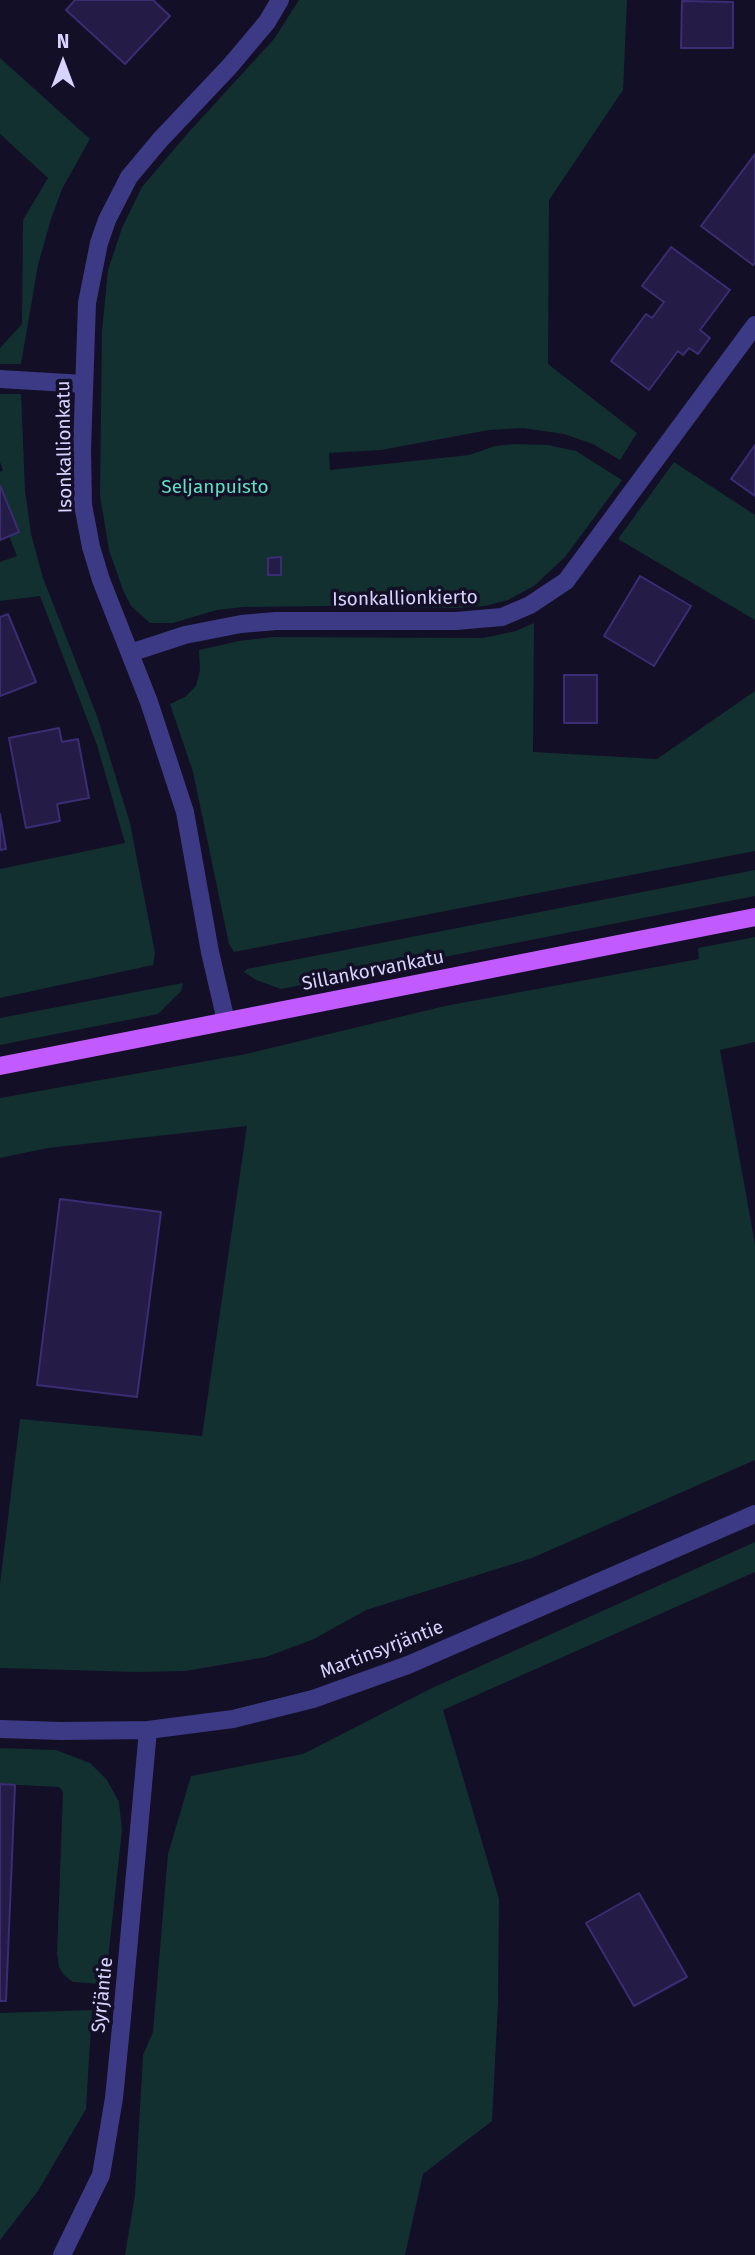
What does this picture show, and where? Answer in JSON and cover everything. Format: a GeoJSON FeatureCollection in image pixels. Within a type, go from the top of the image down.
{"type":"FeatureCollection","features":[{"type":"Feature","properties":{"kind":"main road","name":"Sillankorvankatu"},"geometry":{"type":"LineString","coordinates":[[0,1066],[755,917]]}},
{"type":"Feature","properties":{"kind":"street","name":"Isonkallionkatu"},"geometry":{"type":"LineString","coordinates":[[226,1021],[210,951],[186,812],[91,547],[83,505],[82,449],[87,303],[99,243],[129,177],[143,158],[230,66],[267,22],[280,0]]}},
{"type":"Feature","properties":{"kind":"street","name":"Isonkallionkierto"},"geometry":{"type":"LineString","coordinates":[[130,653],[185,635],[241,624],[276,621],[456,621],[502,617],[530,605],[566,581],[755,324]]}},
{"type":"Feature","properties":{"kind":"street"},"geometry":{"type":"LineString","coordinates":[[0,379],[85,384]]}},
{"type":"Feature","properties":{"kind":"street","name":"Martinsyrjäntie"},"geometry":{"type":"LineString","coordinates":[[0,1729],[148,1730],[233,1719],[313,1699],[408,1665],[755,1514]]}},
{"type":"Feature","properties":{"kind":"street","name":"Syrjäntie"},"geometry":{"type":"LineString","coordinates":[[62,2255],[101,2175],[106,2150],[124,2007],[148,1730]]}},
{"type":"Feature","properties":{"kind":"green space","name":"Seljanpuisto"},"geometry":{"type":"Polygon","coordinates":[[[299,0],[627,0],[623,90],[549,200],[548,364],[637,433],[620,460],[593,444],[564,434],[523,428],[489,430],[381,450],[329,453],[330,470],[469,455],[495,446],[548,445],[576,451],[622,480],[565,557],[534,586],[508,600],[485,606],[455,608],[243,607],[217,610],[173,623],[150,623],[131,606],[123,590],[109,550],[100,495],[102,331],[108,270],[122,228],[142,187],[274,39],[299,0]]]}},
{"type":"Feature","properties":{"kind":"green space"},"geometry":{"type":"Polygon","coordinates":[[[0,58],[90,139],[62,189],[51,219],[38,265],[21,364],[0,364],[0,348],[22,324],[23,220],[48,178],[0,134],[0,58]]]}},
{"type":"Feature","properties":{"kind":"green space"},"geometry":{"type":"Polygon","coordinates":[[[0,394],[21,394],[25,490],[31,534],[43,578],[97,716],[130,823],[155,953],[153,965],[0,998],[0,869],[125,843],[97,745],[40,596],[0,601],[0,562],[17,556],[9,536],[19,532],[0,483],[0,472],[3,470],[0,462],[0,394]]]}},
{"type":"Feature","properties":{"kind":"green space"},"geometry":{"type":"Polygon","coordinates":[[[674,462],[755,515],[755,620],[618,539],[674,462]]]}},
{"type":"Feature","properties":{"kind":"green space"},"geometry":{"type":"Polygon","coordinates":[[[534,623],[533,752],[657,759],[755,691],[755,851],[234,952],[229,944],[193,772],[170,704],[185,697],[196,686],[200,670],[199,650],[273,637],[483,638],[516,631],[534,623]]]}},
{"type":"Feature","properties":{"kind":"green space"},"geometry":{"type":"Polygon","coordinates":[[[755,870],[755,896],[281,989],[256,980],[244,972],[247,969],[755,870]]]}},
{"type":"Feature","properties":{"kind":"green space"},"geometry":{"type":"Polygon","coordinates":[[[755,937],[755,1042],[720,1050],[755,1244],[755,1460],[532,1558],[366,1610],[314,1639],[266,1657],[186,1671],[0,1668],[0,1584],[20,1419],[202,1436],[247,1126],[48,1148],[0,1158],[0,1098],[246,1054],[445,1006],[699,959],[698,948],[755,937]]]}},
{"type":"Feature","properties":{"kind":"green space"},"geometry":{"type":"Polygon","coordinates":[[[183,983],[181,991],[158,1014],[0,1045],[0,1018],[183,983]]]}},
{"type":"Feature","properties":{"kind":"green space"},"geometry":{"type":"Polygon","coordinates":[[[755,1542],[755,1572],[443,1710],[499,1899],[498,2003],[492,2121],[423,2174],[405,2255],[125,2255],[135,2195],[143,2055],[153,2032],[168,1854],[191,1776],[303,1754],[432,1688],[755,1542]]]}},
{"type":"Feature","properties":{"kind":"green space"},"geometry":{"type":"Polygon","coordinates":[[[0,1748],[56,1750],[90,1763],[107,1780],[119,1802],[122,1830],[106,1978],[101,1984],[73,1982],[59,1967],[57,1953],[63,1792],[59,1787],[0,1784],[0,1748]]]}},
{"type":"Feature","properties":{"kind":"green space"},"geometry":{"type":"Polygon","coordinates":[[[92,2010],[86,2109],[38,2191],[0,2240],[0,2013],[92,2010]]]}},
{"type":"Feature","properties":{"kind":"building"},"geometry":{"type":"Polygon","coordinates":[[[75,0],[153,0],[170,16],[125,64],[66,10],[75,0]]]}},
{"type":"Feature","properties":{"kind":"building"},"geometry":{"type":"Polygon","coordinates":[[[682,1],[733,2],[733,48],[681,48],[682,1]]]}},
{"type":"Feature","properties":{"kind":"building"},"geometry":{"type":"Polygon","coordinates":[[[755,154],[755,263],[753,265],[701,226],[755,154]]]}},
{"type":"Feature","properties":{"kind":"building"},"geometry":{"type":"Polygon","coordinates":[[[671,247],[730,290],[700,330],[710,338],[698,354],[689,348],[683,355],[678,351],[649,390],[611,361],[646,314],[652,318],[664,302],[642,286],[671,247]]]}},
{"type":"Feature","properties":{"kind":"building"},"geometry":{"type":"Polygon","coordinates":[[[755,445],[755,496],[731,479],[755,445]]]}},
{"type":"Feature","properties":{"kind":"building"},"geometry":{"type":"Polygon","coordinates":[[[0,485],[19,532],[0,540],[0,485]]]}},
{"type":"Feature","properties":{"kind":"building"},"geometry":{"type":"Polygon","coordinates":[[[281,557],[281,575],[268,575],[268,558],[281,557]]]}},
{"type":"Feature","properties":{"kind":"building"},"geometry":{"type":"Polygon","coordinates":[[[640,576],[691,606],[654,666],[604,636],[640,576]]]}},
{"type":"Feature","properties":{"kind":"building"},"geometry":{"type":"Polygon","coordinates":[[[8,614],[36,682],[0,696],[0,617],[8,614]]]}},
{"type":"Feature","properties":{"kind":"building"},"geometry":{"type":"Polygon","coordinates":[[[564,675],[597,675],[597,723],[564,723],[564,675]]]}},
{"type":"Feature","properties":{"kind":"building"},"geometry":{"type":"Polygon","coordinates":[[[59,728],[62,742],[78,739],[89,798],[57,804],[60,821],[26,828],[9,738],[59,728]]]}},
{"type":"Feature","properties":{"kind":"building"},"geometry":{"type":"Polygon","coordinates":[[[0,814],[6,849],[0,850],[0,814]]]}},
{"type":"Feature","properties":{"kind":"building"},"geometry":{"type":"Polygon","coordinates":[[[60,1199],[161,1212],[137,1397],[37,1385],[60,1199]]]}},
{"type":"Feature","properties":{"kind":"building"},"geometry":{"type":"Polygon","coordinates":[[[0,1784],[15,1785],[6,2001],[0,2001],[0,1784]]]}},
{"type":"Feature","properties":{"kind":"building"},"geometry":{"type":"Polygon","coordinates":[[[639,1893],[687,1977],[634,2006],[586,1923],[639,1893]]]}}]}
